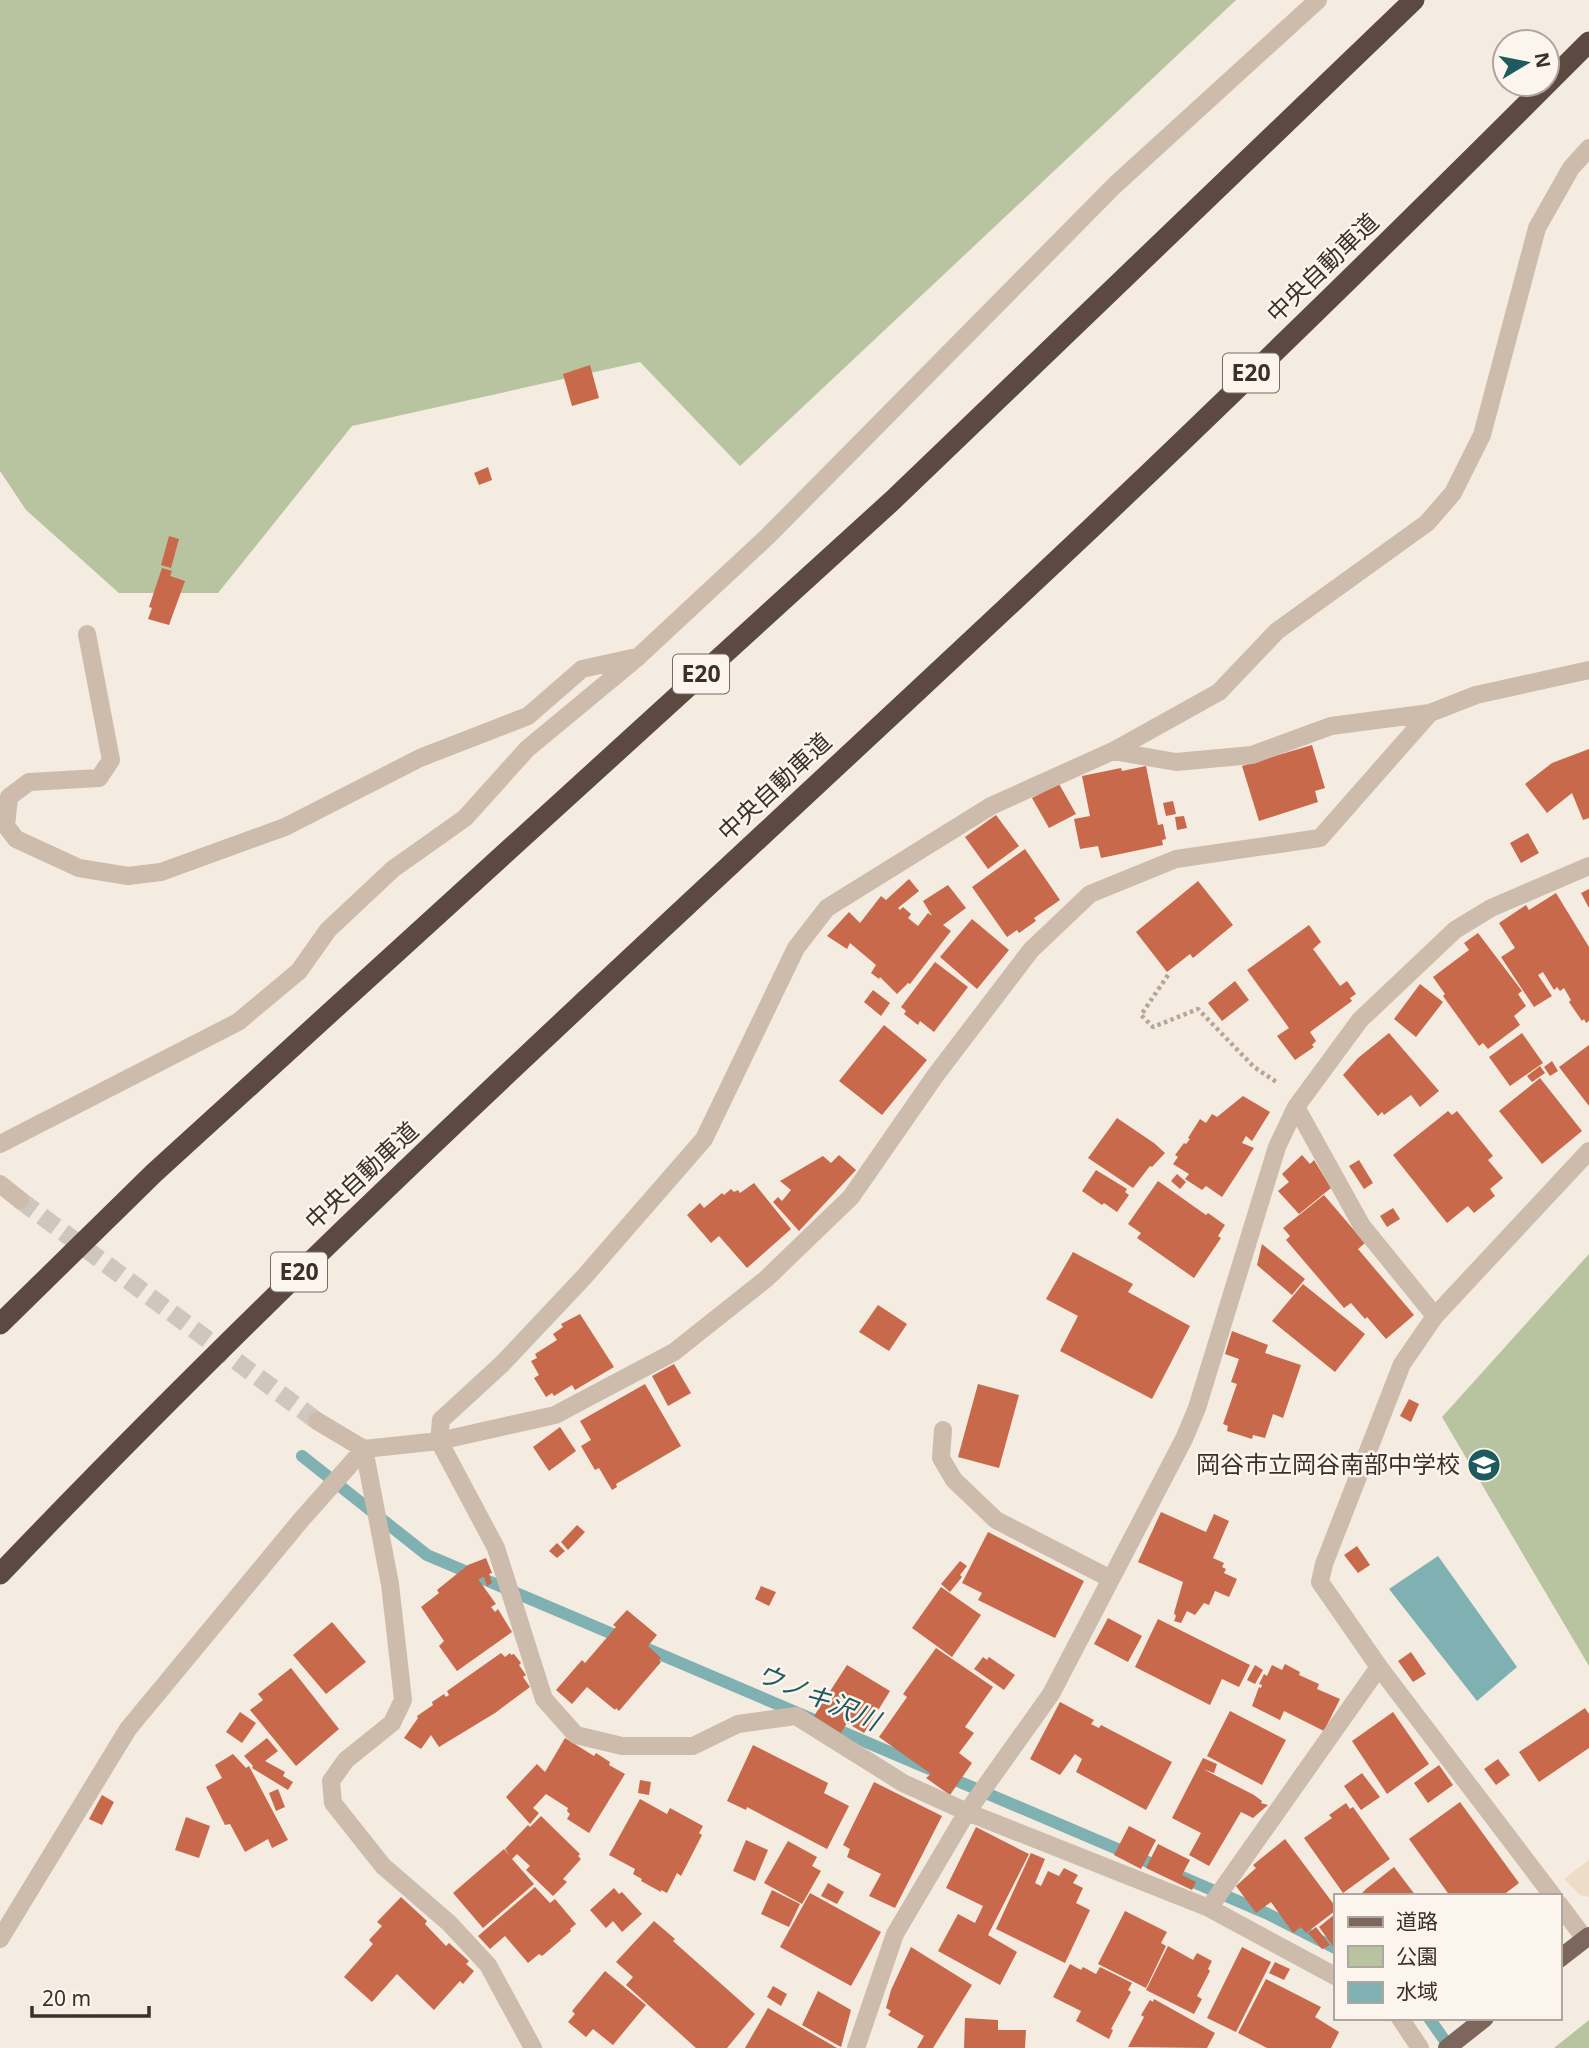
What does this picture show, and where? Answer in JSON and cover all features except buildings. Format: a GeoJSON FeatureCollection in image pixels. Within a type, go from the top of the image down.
{"type":"FeatureCollection","features":[{"type":"Feature","properties":{"kind":"highway","name":"E20"},"geometry":{"type":"LineString","coordinates":[[0,1324],[154,1173],[892,500],[1415,0]]}},
{"type":"Feature","properties":{"kind":"highway","name":"中央自動車道"},"geometry":{"type":"LineString","coordinates":[[0,1574],[258,1311],[1105,514],[1398,233],[1589,43]]}},
{"type":"Feature","properties":{"kind":"main road"},"geometry":{"type":"LineString","coordinates":[[1561,1957],[1587,1937]]}},
{"type":"Feature","properties":{"kind":"main road"},"geometry":{"type":"LineString","coordinates":[[1447,2048],[1482,2020]]}},
{"type":"Feature","properties":{"kind":"street"},"geometry":{"type":"LineString","coordinates":[[0,1144],[238,1022],[299,971],[328,930],[393,869],[465,818],[527,749],[638,657],[768,536],[1115,185],[1318,0]]}},
{"type":"Feature","properties":{"kind":"street"},"geometry":{"type":"LineString","coordinates":[[1334,1975],[1209,1908],[967,1812],[903,1783],[796,1716],[738,1724],[693,1746],[622,1746],[576,1735],[544,1699],[496,1548],[439,1441],[441,1420],[502,1364],[584,1277],[704,1139],[796,948],[827,908],[991,806],[1113,751],[1219,692],[1277,631],[1427,523],[1453,492],[1482,435],[1536,228],[1572,168],[1589,148]]}},
{"type":"Feature","properties":{"kind":"street"},"geometry":{"type":"LineString","coordinates":[[87,634],[111,760],[99,778],[29,782],[9,797],[3,812],[6,826],[16,839],[79,868],[128,876],[161,872],[285,827],[420,758],[527,716],[582,669],[638,657]]}},
{"type":"Feature","properties":{"kind":"street"},"geometry":{"type":"LineString","coordinates":[[1113,751],[1176,762],[1252,755],[1331,726],[1430,712],[1476,695],[1589,670]]}},
{"type":"Feature","properties":{"kind":"street"},"geometry":{"type":"LineString","coordinates":[[317,1421],[364,1449],[439,1441],[555,1415],[674,1352],[766,1279],[851,1197],[936,1076],[1031,950],[1090,894],[1176,859],[1320,838],[1430,712]]}},
{"type":"Feature","properties":{"kind":"street"},"geometry":{"type":"LineString","coordinates":[[856,2048],[895,1934],[967,1812],[1051,1694],[1184,1439],[1197,1408],[1277,1147],[1296,1107],[1360,1020],[1455,930],[1491,908],[1589,866]]}},
{"type":"Feature","properties":{"kind":"street"},"geometry":{"type":"LineString","coordinates":[[1296,1107],[1362,1226],[1435,1316]]}},
{"type":"Feature","properties":{"kind":"street"},"geometry":{"type":"LineString","coordinates":[[1551,1894],[1379,1667],[1320,1582],[1324,1564],[1402,1364],[1435,1316],[1589,1151]]}},
{"type":"Feature","properties":{"kind":"street"},"geometry":{"type":"LineString","coordinates":[[0,1184],[20,1200]]}},
{"type":"Feature","properties":{"kind":"street"},"geometry":{"type":"LineString","coordinates":[[943,1430],[941,1458],[954,1480],[996,1520],[1111,1579]]}},
{"type":"Feature","properties":{"kind":"street"},"geometry":{"type":"LineString","coordinates":[[0,1939],[128,1729],[301,1520],[364,1449]]}},
{"type":"Feature","properties":{"kind":"street"},"geometry":{"type":"LineString","coordinates":[[364,1449],[390,1584],[403,1700],[392,1723],[346,1760],[331,1780],[333,1803],[383,1866],[449,1923],[488,1965],[533,2048]]}},
{"type":"Feature","properties":{"kind":"street"},"geometry":{"type":"LineString","coordinates":[[1209,1908],[1379,1667]]}},
{"type":"Feature","properties":{"kind":"street"},"geometry":{"type":"LineString","coordinates":[[1561,1906],[1587,1937]]}},
{"type":"Feature","properties":{"kind":"street"},"geometry":{"type":"LineString","coordinates":[[1401,2020],[1420,2048]]}},
{"type":"Feature","properties":{"kind":"path"},"geometry":{"type":"LineString","coordinates":[[1168,975],[1141,1015],[1153,1027],[1198,1009],[1254,1067]]}},
{"type":"Feature","properties":{"kind":"green space"},"geometry":{"type":"Polygon","coordinates":[[[0,0],[1236,0],[740,466],[640,362],[352,426],[218,593],[119,593],[26,510],[0,471],[0,0]]]}},
{"type":"Feature","properties":{"kind":"green space"},"geometry":{"type":"Polygon","coordinates":[[[1589,1254],[1589,1666],[1442,1417],[1589,1254]]]}},
{"type":"Feature","properties":{"kind":"green space"},"geometry":{"type":"Polygon","coordinates":[[[1589,2020],[1589,2048],[1554,2048],[1589,2020]]]}},
{"type":"Feature","properties":{"kind":"shaded area"},"geometry":{"type":"Polygon","coordinates":[[[1589,1860],[1589,1897],[1580,1895],[1564,1879],[1589,1860]]]}},
{"type":"Feature","properties":{"kind":"water"},"geometry":{"type":"Polygon","coordinates":[[[1438,1556],[1517,1667],[1477,1701],[1389,1589],[1438,1556]]]}},
{"type":"Feature","properties":{"kind":"waterway","name":"ウノキ沢川"},"geometry":{"type":"LineString","coordinates":[[302,1456],[427,1555],[1162,1868]]}},
{"type":"Feature","properties":{"kind":"waterway","name":"ウノキ沢川"},"geometry":{"type":"LineString","coordinates":[[1182,1877],[1268,1914],[1334,1947]]}},
{"type":"Feature","properties":{"kind":"waterway","name":"ウノキ沢川"},"geometry":{"type":"LineString","coordinates":[[1430,2020],[1450,2048]]}},
{"type":"Feature","properties":{"kind":"tunnel"},"geometry":{"type":"LineString","coordinates":[[20,1200],[317,1421]]}},
{"type":"Feature","properties":{"kind":"place","name":"岡谷市立岡谷南部中学校"},"geometry":{"type":"Point","coordinates":[1484,1465]}}]}
